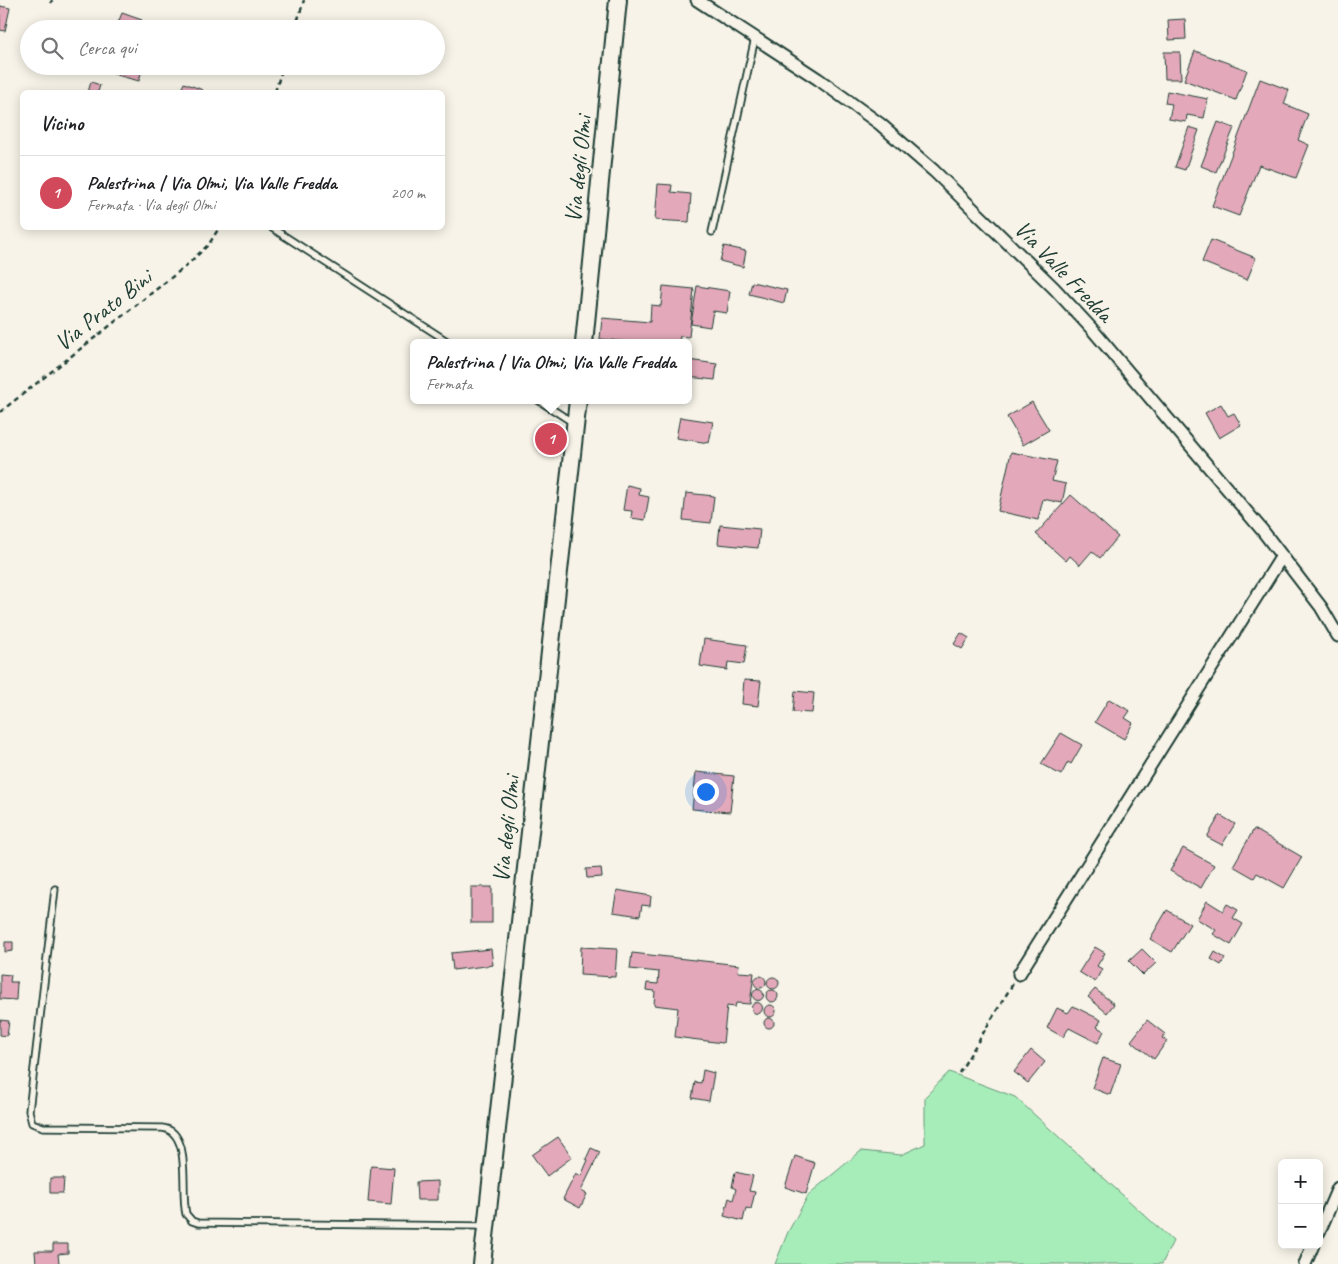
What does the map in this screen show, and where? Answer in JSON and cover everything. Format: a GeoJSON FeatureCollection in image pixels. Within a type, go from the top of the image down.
{"type":"FeatureCollection","features":[{"type":"Feature","properties":{"kind":"street","name":"Via degli Olmi"},"geometry":{"type":"LineString","coordinates":[[584,339],[618,0]]}},
{"type":"Feature","properties":{"kind":"street","name":"Via Valle Fredda"},"geometry":{"type":"LineString","coordinates":[[696,0],[818,79],[880,124],[934,171],[1054,288],[1091,328],[1192,446],[1282,556],[1321,607],[1338,636]]}},
{"type":"Feature","properties":{"kind":"street","name":"Via degli Olmi"},"geometry":{"type":"LineString","coordinates":[[482,1264],[578,404]]}},
{"type":"Feature","properties":{"kind":"street"},"geometry":{"type":"LineString","coordinates":[[1019,974],[1282,556]]}},
{"type":"Feature","properties":{"kind":"street"},"geometry":{"type":"LineString","coordinates":[[1323,1223],[1338,1188]]}},
{"type":"Feature","properties":{"kind":"street"},"geometry":{"type":"LineString","coordinates":[[1306,1264],[1312,1249]]}},
{"type":"Feature","properties":{"kind":"lane"},"geometry":{"type":"LineString","coordinates":[[712,232],[755,38]]}},
{"type":"Feature","properties":{"kind":"lane"},"geometry":{"type":"LineString","coordinates":[[275,230],[444,339]]}},
{"type":"Feature","properties":{"kind":"lane"},"geometry":{"type":"LineString","coordinates":[[544,404],[575,424]]}},
{"type":"Feature","properties":{"kind":"lane"},"geometry":{"type":"LineString","coordinates":[[55,889],[29,1111],[30,1119],[35,1125],[43,1127],[162,1128],[172,1130],[178,1137],[182,1148],[185,1210],[189,1217],[198,1223],[486,1226]]}},
{"type":"Feature","properties":{"kind":"path"},"geometry":{"type":"LineString","coordinates":[[298,20],[304,0]]}},
{"type":"Feature","properties":{"kind":"path"},"geometry":{"type":"LineString","coordinates":[[276,90],[280,75]]}},
{"type":"Feature","properties":{"kind":"path","name":"Via Prato Bini"},"geometry":{"type":"LineString","coordinates":[[0,412],[186,266],[209,244],[218,230]]}},
{"type":"Feature","properties":{"kind":"path"},"geometry":{"type":"LineString","coordinates":[[959,1073],[1019,974]]}},
{"type":"Feature","properties":{"kind":"green space"},"geometry":{"type":"Polygon","coordinates":[[[949,1072],[1015,1097],[1173,1241],[1162,1264],[775,1264],[788,1232],[809,1194],[861,1151],[901,1155],[925,1144],[925,1097],[949,1072]]]}},
{"type":"Feature","properties":{"kind":"building"},"geometry":{"type":"Polygon","coordinates":[[[0,6],[10,8],[5,31],[0,30],[0,6]]]}},
{"type":"Feature","properties":{"kind":"building"},"geometry":{"type":"Polygon","coordinates":[[[122,13],[142,20],[119,20],[122,13]]]}},
{"type":"Feature","properties":{"kind":"building"},"geometry":{"type":"Polygon","coordinates":[[[1185,19],[1186,39],[1169,40],[1168,20],[1185,19]]]}},
{"type":"Feature","properties":{"kind":"building"},"geometry":{"type":"Polygon","coordinates":[[[1195,51],[1247,70],[1236,100],[1184,80],[1195,51]]]}},
{"type":"Feature","properties":{"kind":"building"},"geometry":{"type":"Polygon","coordinates":[[[1164,52],[1180,52],[1181,79],[1165,79],[1164,52]]]}},
{"type":"Feature","properties":{"kind":"building"},"geometry":{"type":"Polygon","coordinates":[[[117,75],[141,75],[139,81],[117,75]]]}},
{"type":"Feature","properties":{"kind":"building"},"geometry":{"type":"Polygon","coordinates":[[[1260,79],[1289,90],[1284,104],[1308,114],[1298,140],[1309,145],[1296,178],[1259,165],[1239,216],[1212,206],[1260,79]]]}},
{"type":"Feature","properties":{"kind":"building"},"geometry":{"type":"Polygon","coordinates":[[[91,82],[100,85],[99,90],[89,90],[91,82]]]}},
{"type":"Feature","properties":{"kind":"building"},"geometry":{"type":"Polygon","coordinates":[[[184,83],[203,90],[181,90],[184,83]]]}},
{"type":"Feature","properties":{"kind":"building"},"geometry":{"type":"Polygon","coordinates":[[[1167,91],[1208,99],[1204,118],[1187,115],[1186,122],[1169,119],[1172,104],[1165,103],[1167,91]]]}},
{"type":"Feature","properties":{"kind":"building"},"geometry":{"type":"Polygon","coordinates":[[[1218,122],[1234,128],[1216,172],[1201,166],[1218,122]]]}},
{"type":"Feature","properties":{"kind":"building"},"geometry":{"type":"Polygon","coordinates":[[[1189,127],[1199,130],[1185,170],[1175,167],[1189,127]]]}},
{"type":"Feature","properties":{"kind":"building"},"geometry":{"type":"Polygon","coordinates":[[[658,184],[672,185],[671,192],[691,194],[689,222],[655,220],[658,184]]]}},
{"type":"Feature","properties":{"kind":"building"},"geometry":{"type":"Polygon","coordinates":[[[1211,240],[1256,258],[1247,280],[1202,262],[1211,240]]]}},
{"type":"Feature","properties":{"kind":"building"},"geometry":{"type":"Polygon","coordinates":[[[724,246],[746,251],[743,267],[720,261],[724,246]]]}},
{"type":"Feature","properties":{"kind":"building"},"geometry":{"type":"Polygon","coordinates":[[[752,282],[787,290],[784,303],[749,294],[752,282]]]}},
{"type":"Feature","properties":{"kind":"building"},"geometry":{"type":"Polygon","coordinates":[[[663,286],[694,289],[689,337],[680,336],[680,339],[600,339],[602,318],[650,322],[651,305],[661,306],[663,286]]]}},
{"type":"Feature","properties":{"kind":"building"},"geometry":{"type":"Polygon","coordinates":[[[697,286],[730,291],[727,313],[713,311],[710,327],[691,324],[697,286]]]}},
{"type":"Feature","properties":{"kind":"building"},"geometry":{"type":"Polygon","coordinates":[[[692,361],[717,364],[715,380],[692,377],[692,361]]]}},
{"type":"Feature","properties":{"kind":"building"},"geometry":{"type":"Polygon","coordinates":[[[1032,402],[1049,430],[1023,445],[1007,417],[1032,402]]]}},
{"type":"Feature","properties":{"kind":"building"},"geometry":{"type":"Polygon","coordinates":[[[1221,404],[1228,416],[1234,413],[1241,425],[1219,438],[1205,413],[1221,404]]]}},
{"type":"Feature","properties":{"kind":"building"},"geometry":{"type":"Polygon","coordinates":[[[680,417],[713,422],[709,443],[676,438],[680,417]]]}},
{"type":"Feature","properties":{"kind":"building"},"geometry":{"type":"Polygon","coordinates":[[[1011,452],[1057,461],[1052,481],[1066,484],[1062,503],[1043,499],[1038,520],[998,511],[1011,452]]]}},
{"type":"Feature","properties":{"kind":"building"},"geometry":{"type":"Polygon","coordinates":[[[627,485],[640,488],[639,495],[649,497],[645,520],[631,518],[632,511],[623,510],[627,485]]]}},
{"type":"Feature","properties":{"kind":"building"},"geometry":{"type":"Polygon","coordinates":[[[686,493],[714,496],[711,523],[683,520],[686,493]]]}},
{"type":"Feature","properties":{"kind":"building"},"geometry":{"type":"Polygon","coordinates":[[[1071,495],[1118,537],[1100,558],[1092,551],[1080,565],[1070,556],[1066,561],[1036,534],[1071,495]]]}},
{"type":"Feature","properties":{"kind":"building"},"geometry":{"type":"Polygon","coordinates":[[[720,525],[760,529],[758,548],[718,544],[720,525]]]}},
{"type":"Feature","properties":{"kind":"building"},"geometry":{"type":"Polygon","coordinates":[[[961,633],[969,638],[962,649],[954,644],[961,633]]]}},
{"type":"Feature","properties":{"kind":"building"},"geometry":{"type":"Polygon","coordinates":[[[704,639],[747,645],[744,664],[728,662],[727,670],[700,666],[704,639]]]}},
{"type":"Feature","properties":{"kind":"building"},"geometry":{"type":"Polygon","coordinates":[[[744,680],[761,681],[758,706],[742,704],[744,680]]]}},
{"type":"Feature","properties":{"kind":"building"},"geometry":{"type":"Polygon","coordinates":[[[795,691],[814,693],[812,713],[793,712],[795,691]]]}},
{"type":"Feature","properties":{"kind":"building"},"geometry":{"type":"Polygon","coordinates":[[[1109,699],[1130,711],[1125,718],[1133,723],[1124,739],[1095,722],[1109,699]]]}},
{"type":"Feature","properties":{"kind":"building"},"geometry":{"type":"Polygon","coordinates":[[[1061,733],[1082,745],[1071,764],[1068,762],[1061,775],[1041,764],[1061,733]]]}},
{"type":"Feature","properties":{"kind":"building"},"geometry":{"type":"Polygon","coordinates":[[[696,772],[734,776],[730,812],[692,809],[696,772]]]}},
{"type":"Feature","properties":{"kind":"building"},"geometry":{"type":"Polygon","coordinates":[[[1220,815],[1235,824],[1222,845],[1207,837],[1220,815]]]}},
{"type":"Feature","properties":{"kind":"building"},"geometry":{"type":"Polygon","coordinates":[[[1254,829],[1302,857],[1284,888],[1257,873],[1254,878],[1233,866],[1254,829]]]}},
{"type":"Feature","properties":{"kind":"building"},"geometry":{"type":"Polygon","coordinates":[[[1183,848],[1214,865],[1201,888],[1170,871],[1183,848]]]}},
{"type":"Feature","properties":{"kind":"building"},"geometry":{"type":"Polygon","coordinates":[[[601,868],[602,877],[587,878],[586,869],[601,868]]]}},
{"type":"Feature","properties":{"kind":"building"},"geometry":{"type":"Polygon","coordinates":[[[471,887],[492,887],[492,923],[471,923],[471,887]]]}},
{"type":"Feature","properties":{"kind":"building"},"geometry":{"type":"Polygon","coordinates":[[[617,890],[651,896],[650,906],[642,905],[640,916],[613,912],[617,890]]]}},
{"type":"Feature","properties":{"kind":"building"},"geometry":{"type":"Polygon","coordinates":[[[1207,901],[1223,911],[1227,904],[1238,910],[1233,918],[1243,924],[1231,945],[1213,934],[1216,930],[1197,919],[1207,901]]]}},
{"type":"Feature","properties":{"kind":"building"},"geometry":{"type":"Polygon","coordinates":[[[1167,910],[1190,924],[1172,952],[1150,939],[1167,910]]]}},
{"type":"Feature","properties":{"kind":"building"},"geometry":{"type":"Polygon","coordinates":[[[5,942],[13,942],[13,951],[5,952],[5,942]]]}},
{"type":"Feature","properties":{"kind":"building"},"geometry":{"type":"Polygon","coordinates":[[[581,947],[617,949],[615,977],[580,975],[581,947]]]}},
{"type":"Feature","properties":{"kind":"building"},"geometry":{"type":"Polygon","coordinates":[[[1095,947],[1105,953],[1097,966],[1102,969],[1095,982],[1079,972],[1095,947]]]}},
{"type":"Feature","properties":{"kind":"building"},"geometry":{"type":"Polygon","coordinates":[[[491,949],[493,965],[453,970],[451,953],[491,949]]]}},
{"type":"Feature","properties":{"kind":"building"},"geometry":{"type":"Polygon","coordinates":[[[1142,949],[1156,963],[1143,975],[1129,961],[1142,949]]]}},
{"type":"Feature","properties":{"kind":"building"},"geometry":{"type":"Polygon","coordinates":[[[1215,952],[1225,958],[1221,965],[1211,959],[1215,952]]]}},
{"type":"Feature","properties":{"kind":"building"},"geometry":{"type":"Polygon","coordinates":[[[632,953],[739,965],[738,972],[754,973],[750,1004],[736,1003],[735,1007],[727,1006],[723,1043],[675,1037],[678,1008],[654,1005],[655,991],[646,990],[647,983],[658,984],[659,972],[630,969],[632,953]]]}},
{"type":"Feature","properties":{"kind":"building"},"geometry":{"type":"Polygon","coordinates":[[[0,974],[11,975],[10,982],[17,982],[16,1000],[0,999],[0,974]]]}},
{"type":"Feature","properties":{"kind":"building"},"geometry":{"type":"Polygon","coordinates":[[[758,976],[762,976],[766,982],[762,988],[758,988],[754,984],[754,980],[758,976]]]}},
{"type":"Feature","properties":{"kind":"building"},"geometry":{"type":"Polygon","coordinates":[[[771,977],[775,977],[779,983],[775,989],[771,989],[767,985],[767,981],[771,977]]]}},
{"type":"Feature","properties":{"kind":"building"},"geometry":{"type":"Polygon","coordinates":[[[758,989],[764,995],[758,1001],[752,995],[758,989]]]}},
{"type":"Feature","properties":{"kind":"building"},"geometry":{"type":"Polygon","coordinates":[[[1095,989],[1114,1004],[1107,1013],[1088,997],[1095,989]]]}},
{"type":"Feature","properties":{"kind":"building"},"geometry":{"type":"Polygon","coordinates":[[[772,990],[778,996],[772,1002],[766,996],[772,990]]]}},
{"type":"Feature","properties":{"kind":"building"},"geometry":{"type":"Polygon","coordinates":[[[757,1002],[763,1008],[757,1014],[751,1008],[757,1002]]]}},
{"type":"Feature","properties":{"kind":"building"},"geometry":{"type":"Polygon","coordinates":[[[770,1005],[776,1011],[770,1017],[764,1011],[770,1005]]]}},
{"type":"Feature","properties":{"kind":"building"},"geometry":{"type":"Polygon","coordinates":[[[1073,1006],[1101,1020],[1097,1027],[1104,1031],[1098,1043],[1069,1028],[1063,1037],[1047,1028],[1057,1008],[1068,1013],[1073,1006]]]}},
{"type":"Feature","properties":{"kind":"building"},"geometry":{"type":"Polygon","coordinates":[[[767,1018],[771,1018],[774,1023],[773,1027],[767,1028],[764,1025],[764,1021],[767,1018]]]}},
{"type":"Feature","properties":{"kind":"building"},"geometry":{"type":"Polygon","coordinates":[[[0,1020],[9,1021],[7,1036],[0,1035],[0,1020]]]}},
{"type":"Feature","properties":{"kind":"building"},"geometry":{"type":"Polygon","coordinates":[[[1147,1020],[1165,1034],[1162,1038],[1167,1041],[1154,1059],[1131,1041],[1147,1020]]]}},
{"type":"Feature","properties":{"kind":"building"},"geometry":{"type":"Polygon","coordinates":[[[1031,1050],[1045,1062],[1028,1083],[1014,1072],[1031,1050]]]}},
{"type":"Feature","properties":{"kind":"building"},"geometry":{"type":"Polygon","coordinates":[[[1103,1058],[1121,1064],[1110,1095],[1092,1088],[1103,1058]]]}},
{"type":"Feature","properties":{"kind":"building"},"geometry":{"type":"Polygon","coordinates":[[[703,1070],[714,1073],[709,1101],[692,1098],[695,1082],[701,1083],[703,1070]]]}},
{"type":"Feature","properties":{"kind":"building"},"geometry":{"type":"Polygon","coordinates":[[[558,1137],[572,1157],[547,1176],[532,1155],[558,1137]]]}},
{"type":"Feature","properties":{"kind":"building"},"geometry":{"type":"Polygon","coordinates":[[[591,1148],[600,1152],[581,1191],[587,1194],[580,1208],[563,1199],[576,1173],[581,1176],[591,1148]]]}},
{"type":"Feature","properties":{"kind":"building"},"geometry":{"type":"Polygon","coordinates":[[[795,1156],[815,1163],[806,1194],[785,1187],[795,1156]]]}},
{"type":"Feature","properties":{"kind":"building"},"geometry":{"type":"Polygon","coordinates":[[[371,1166],[394,1168],[391,1204],[368,1202],[371,1166]]]}},
{"type":"Feature","properties":{"kind":"building"},"geometry":{"type":"Polygon","coordinates":[[[735,1172],[753,1176],[749,1191],[755,1192],[751,1209],[746,1208],[743,1221],[724,1216],[729,1198],[733,1200],[736,1189],[732,1187],[735,1172]]]}},
{"type":"Feature","properties":{"kind":"building"},"geometry":{"type":"Polygon","coordinates":[[[50,1178],[64,1178],[63,1193],[50,1193],[50,1178]]]}},
{"type":"Feature","properties":{"kind":"building"},"geometry":{"type":"Polygon","coordinates":[[[438,1181],[438,1200],[417,1200],[416,1182],[438,1181]]]}},
{"type":"Feature","properties":{"kind":"building"},"geometry":{"type":"Polygon","coordinates":[[[53,1244],[68,1244],[68,1253],[58,1254],[59,1264],[36,1264],[35,1251],[53,1251],[53,1244]]]}},
{"type":"Feature","properties":{"kind":"place","name":"Palestrina | Via Olmi, Via Valle Fredda"},"geometry":{"type":"Point","coordinates":[551,439]}}]}
